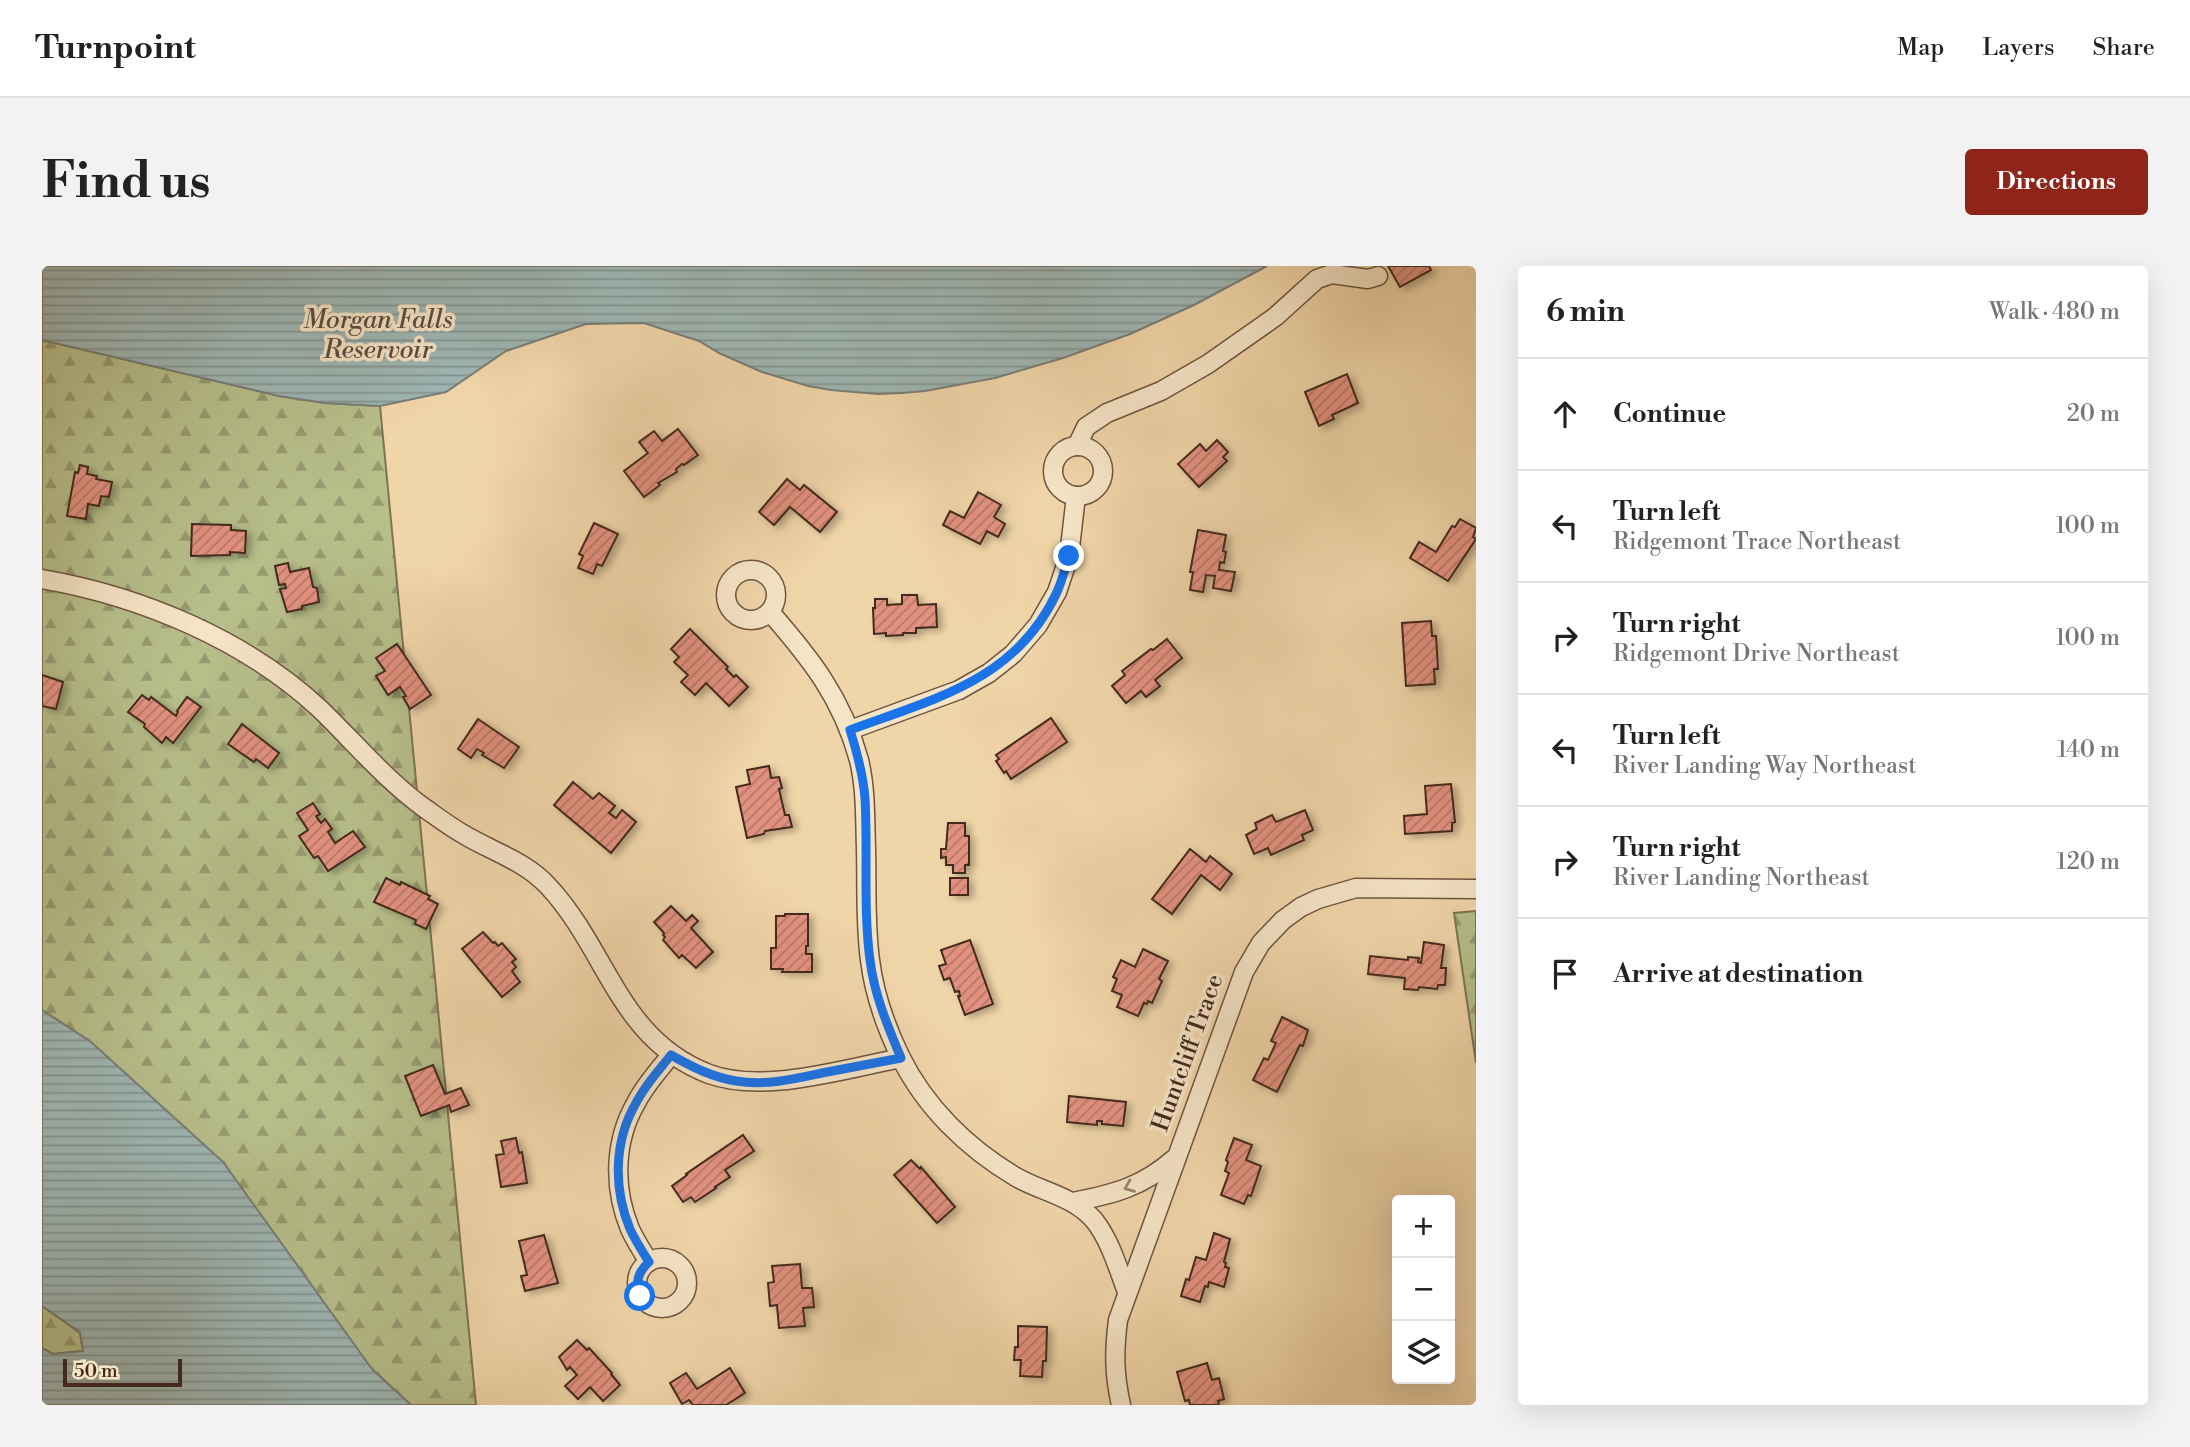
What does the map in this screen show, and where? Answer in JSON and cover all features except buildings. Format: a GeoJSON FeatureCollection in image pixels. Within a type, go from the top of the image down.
{"type":"FeatureCollection","features":[{"type":"Feature","properties":{"kind":"street"},"geometry":{"type":"LineString","coordinates":[[1077,446],[1086,427],[1107,413],[1161,391],[1208,364],[1275,317],[1317,279],[1332,274],[1368,279],[1378,276]]}},
{"type":"Feature","properties":{"kind":"street"},"geometry":{"type":"LineString","coordinates":[[1077,446],[1088,448],[1097,454],[1103,473],[1094,490],[1086,495],[1076,496],[1061,489],[1054,474],[1054,466],[1058,456],[1066,449],[1077,446]]}},
{"type":"Feature","properties":{"kind":"street"},"geometry":{"type":"LineString","coordinates":[[850,730],[959,690],[989,673],[1013,653],[1038,625],[1057,592],[1069,556],[1076,496]]}},
{"type":"Feature","properties":{"kind":"street"},"geometry":{"type":"LineString","coordinates":[[42,579],[118,597],[186,622],[255,659],[287,682],[318,708],[396,785],[422,806],[463,834],[519,863],[546,884],[570,912],[637,1021],[652,1039],[671,1055],[712,1075],[756,1083],[901,1058]]}},
{"type":"Feature","properties":{"kind":"street"},"geometry":{"type":"LineString","coordinates":[[770,611],[827,684],[850,730],[860,763],[865,796],[870,963],[883,1014],[901,1058],[932,1106],[970,1146],[1017,1178],[1073,1202],[1093,1220],[1115,1260],[1127,1292]]}},
{"type":"Feature","properties":{"kind":"street","name":"Huntcliff Trace"},"geometry":{"type":"LineString","coordinates":[[1121,1405],[1115,1377],[1114,1350],[1118,1320],[1244,972],[1261,943],[1283,920],[1301,907],[1356,888],[1476,889]]}},
{"type":"Feature","properties":{"kind":"street"},"geometry":{"type":"LineString","coordinates":[[649,1262],[631,1231],[622,1207],[618,1180],[619,1153],[625,1126],[635,1104],[671,1055]]}},
{"type":"Feature","properties":{"kind":"street"},"geometry":{"type":"LineString","coordinates":[[1073,1202],[1109,1195],[1135,1185],[1156,1175],[1177,1156]]}},
{"type":"Feature","properties":{"kind":"green space"},"geometry":{"type":"Polygon","coordinates":[[[42,340],[279,396],[325,403],[380,406],[476,1405],[411,1405],[372,1369],[91,1042],[42,1010],[42,340]]]}},
{"type":"Feature","properties":{"kind":"green space"},"geometry":{"type":"Polygon","coordinates":[[[1476,911],[1476,1063],[1454,913],[1476,911]]]}},
{"type":"Feature","properties":{"kind":"green space"},"geometry":{"type":"Polygon","coordinates":[[[42,1306],[80,1333],[83,1351],[53,1354],[42,1348],[42,1306]]]}},
{"type":"Feature","properties":{"kind":"water","name":"Morgan Falls Reservoir"},"geometry":{"type":"Polygon","coordinates":[[[42,266],[1267,266],[1194,305],[1130,334],[995,378],[925,391],[878,394],[808,386],[762,372],[699,341],[644,323],[586,324],[506,351],[446,392],[380,406],[325,403],[279,396],[42,340],[42,266]]]}},
{"type":"Feature","properties":{"kind":"water"},"geometry":{"type":"Polygon","coordinates":[[[42,1010],[91,1042],[223,1162],[372,1369],[411,1405],[42,1405],[42,1348],[53,1354],[83,1351],[80,1332],[42,1306],[42,1010]]]}},
{"type":"Feature","properties":{"kind":"route"},"geometry":{"type":"LineString","coordinates":[[640,1296],[638,1277],[649,1262],[631,1231],[622,1207],[618,1180],[619,1153],[625,1126],[635,1104],[671,1055],[712,1075],[756,1083],[901,1058],[883,1014],[870,963],[865,796],[860,763],[850,730],[959,690],[989,673],[1013,653],[1038,625],[1057,592],[1069,556]]}}]}
